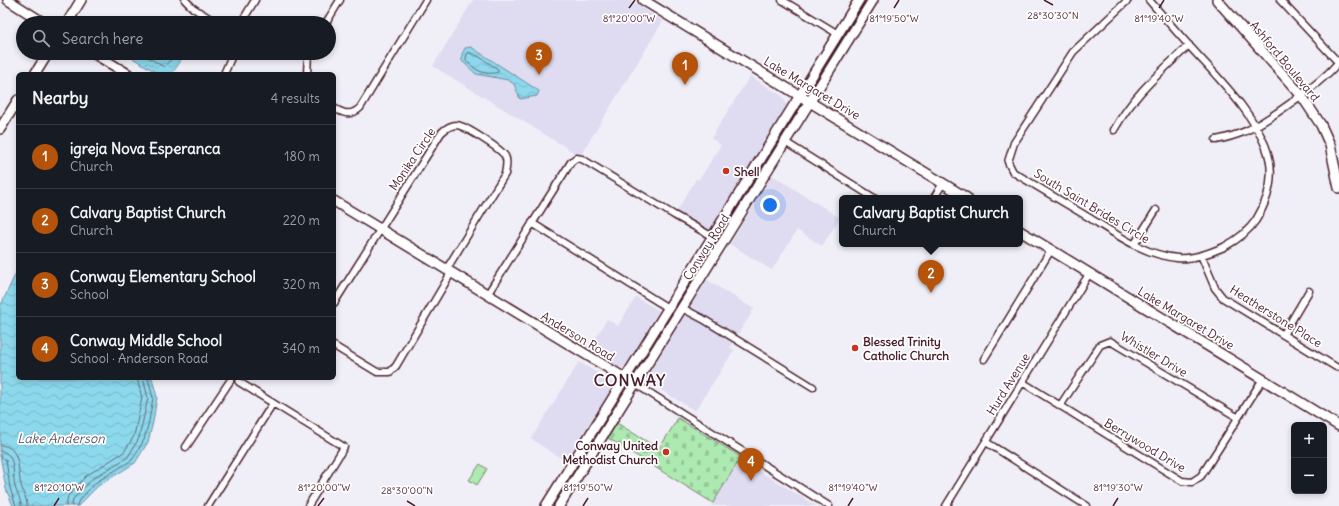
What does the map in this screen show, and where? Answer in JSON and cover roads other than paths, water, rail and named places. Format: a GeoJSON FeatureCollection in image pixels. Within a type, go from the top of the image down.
{"type":"FeatureCollection","features":[{"type":"Feature","properties":{"kind":"street"},"geometry":{"type":"LineString","coordinates":[[8,0],[33,16]]}},
{"type":"Feature","properties":{"kind":"street"},"geometry":{"type":"LineString","coordinates":[[71,16],[81,0]]}},
{"type":"Feature","properties":{"kind":"street"},"geometry":{"type":"LineString","coordinates":[[185,0],[193,8],[206,16]]}},
{"type":"Feature","properties":{"kind":"street"},"geometry":{"type":"LineString","coordinates":[[245,16],[255,0]]}},
{"type":"Feature","properties":{"kind":"street"},"geometry":{"type":"LineString","coordinates":[[330,16],[340,0]]}},
{"type":"Feature","properties":{"kind":"street"},"geometry":{"type":"LineString","coordinates":[[336,109],[348,114],[360,108],[426,0]]}},
{"type":"Feature","properties":{"kind":"street","name":"Lake Margaret Drive"},"geometry":{"type":"LineString","coordinates":[[643,0],[962,195]]}},
{"type":"Feature","properties":{"kind":"street"},"geometry":{"type":"LineString","coordinates":[[782,0],[838,34]]}},
{"type":"Feature","properties":{"kind":"street","name":"Conway Road"},"geometry":{"type":"LineString","coordinates":[[546,506],[624,377],[860,0]]}},
{"type":"Feature","properties":{"kind":"street","name":"Conway Road"},"geometry":{"type":"LineString","coordinates":[[559,506],[873,0]]}},
{"type":"Feature","properties":{"kind":"street","name":"South Saint Brides Circle"},"geometry":{"type":"LineString","coordinates":[[1128,0],[1073,52],[1014,143],[1008,162],[1013,172],[1134,245],[1150,253],[1179,259],[1201,255],[1225,246],[1243,235],[1254,223],[1268,196],[1271,179],[1270,165],[1266,146],[1256,126],[1242,105],[1149,0]]}},
{"type":"Feature","properties":{"kind":"street","name":"Ashford Boulevard"},"geometry":{"type":"LineString","coordinates":[[1217,0],[1301,95],[1321,125],[1330,145],[1339,188]]}},
{"type":"Feature","properties":{"kind":"street"},"geometry":{"type":"LineString","coordinates":[[1216,140],[1229,137],[1256,126],[1301,95],[1332,70],[1339,61],[1280,0]]}},
{"type":"Feature","properties":{"kind":"street"},"geometry":{"type":"LineString","coordinates":[[1114,130],[1127,107],[1138,93],[1189,45]]}},
{"type":"Feature","properties":{"kind":"street"},"geometry":{"type":"LineString","coordinates":[[36,72],[44,60]]}},
{"type":"Feature","properties":{"kind":"street"},"geometry":{"type":"LineString","coordinates":[[105,60],[125,72]]}},
{"type":"Feature","properties":{"kind":"street"},"geometry":{"type":"LineString","coordinates":[[225,72],[230,60]]}},
{"type":"Feature","properties":{"kind":"street"},"geometry":{"type":"LineString","coordinates":[[307,72],[308,60]]}},
{"type":"Feature","properties":{"kind":"street"},"geometry":{"type":"LineString","coordinates":[[0,129],[16,103]]}},
{"type":"Feature","properties":{"kind":"street","name":"Monika Circle"},"geometry":{"type":"LineString","coordinates":[[336,300],[441,133],[447,128],[457,125],[465,128],[504,155],[506,174],[449,271],[396,366],[390,372],[377,372],[336,347]]}},
{"type":"Feature","properties":{"kind":"street"},"geometry":{"type":"LineString","coordinates":[[785,142],[869,195]]}},
{"type":"Feature","properties":{"kind":"street"},"geometry":{"type":"LineString","coordinates":[[487,295],[571,162],[576,158],[582,159],[713,237]]}},
{"type":"Feature","properties":{"kind":"street"},"geometry":{"type":"LineString","coordinates":[[936,195],[943,183]]}},
{"type":"Feature","properties":{"kind":"street","name":"Anderson Road"},"geometry":{"type":"LineString","coordinates":[[336,202],[634,383],[829,506]]}},
{"type":"Feature","properties":{"kind":"street"},"geometry":{"type":"LineString","coordinates":[[1134,245],[1156,210]]}},
{"type":"Feature","properties":{"kind":"street"},"geometry":{"type":"LineString","coordinates":[[532,223],[668,308]]}},
{"type":"Feature","properties":{"kind":"street","name":"Lake Margaret Drive"},"geometry":{"type":"LineString","coordinates":[[1023,233],[1339,426]]}},
{"type":"Feature","properties":{"kind":"street"},"geometry":{"type":"LineString","coordinates":[[984,358],[1051,250]]}},
{"type":"Feature","properties":{"kind":"street","name":"Heatherstone Place"},"geometry":{"type":"LineString","coordinates":[[1201,255],[1215,288],[1223,298],[1336,367]]}},
{"type":"Feature","properties":{"kind":"street","name":"Hurd Avenue"},"geometry":{"type":"LineString","coordinates":[[946,506],[1089,274]]}},
{"type":"Feature","properties":{"kind":"street"},"geometry":{"type":"LineString","coordinates":[[686,280],[682,297],[682,308],[705,320],[813,387]]}},
{"type":"Feature","properties":{"kind":"street"},"geometry":{"type":"LineString","coordinates":[[1283,335],[1309,291]]}},
{"type":"Feature","properties":{"kind":"street","name":"Whistler Drive"},"geometry":{"type":"LineString","coordinates":[[1060,406],[1100,346],[1110,341],[1237,418]]}},
{"type":"Feature","properties":{"kind":"street","name":"Berrywood Drive"},"geometry":{"type":"LineString","coordinates":[[1022,382],[1182,481],[1192,482],[1201,476],[1263,379]]}},
{"type":"Feature","properties":{"kind":"street"},"geometry":{"type":"LineString","coordinates":[[186,447],[231,380]]}},
{"type":"Feature","properties":{"kind":"street"},"geometry":{"type":"LineString","coordinates":[[239,382],[344,447],[308,506]]}},
{"type":"Feature","properties":{"kind":"street"},"geometry":{"type":"LineString","coordinates":[[208,506],[273,403]]}},
{"type":"Feature","properties":{"kind":"street"},"geometry":{"type":"LineString","coordinates":[[986,442],[1087,506]]}},
{"type":"Feature","properties":{"kind":"street"},"geometry":{"type":"LineString","coordinates":[[561,480],[569,490]]}},
{"type":"Feature","properties":{"kind":"water"},"geometry":{"type":"Polygon","coordinates":[[[471,47],[539,91],[537,96],[520,99],[514,84],[508,80],[476,74],[462,61],[462,54],[465,48],[471,47]]]}},
{"type":"Feature","properties":{"kind":"water"},"geometry":{"type":"Polygon","coordinates":[[[136,60],[181,60],[173,72],[156,72],[136,60]]]}},
{"type":"Feature","properties":{"kind":"water","name":"Lake Anderson"},"geometry":{"type":"Polygon","coordinates":[[[16,273],[16,380],[153,380],[157,397],[148,442],[135,463],[98,486],[78,506],[13,506],[6,489],[0,455],[0,307],[16,273]]]}},
{"type":"Feature","properties":{"kind":"place","name":"Conway Elementary School"},"geometry":{"type":"Point","coordinates":[539,75]}},
{"type":"Feature","properties":{"kind":"place","name":"igreja Nova Esperanca"},"geometry":{"type":"Point","coordinates":[685,85]}},
{"type":"Feature","properties":{"kind":"place","name":"Shell"},"geometry":{"type":"Point","coordinates":[726,171]}},
{"type":"Feature","properties":{"kind":"place","name":"Calvary Baptist Church"},"geometry":{"type":"Point","coordinates":[931,293]}},
{"type":"Feature","properties":{"kind":"place","name":"Blessed Trinity Catholic Church"},"geometry":{"type":"Point","coordinates":[855,348]}},
{"type":"Feature","properties":{"kind":"place","name":"Conway United Methodist Church"},"geometry":{"type":"Point","coordinates":[666,452]}},
{"type":"Feature","properties":{"kind":"place","name":"Conway Middle School"},"geometry":{"type":"Point","coordinates":[751,481]}},
{"type":"Feature","properties":{"kind":"district","name":"CONWAY"},"geometry":{"type":"Point","coordinates":[630,380]}}]}
